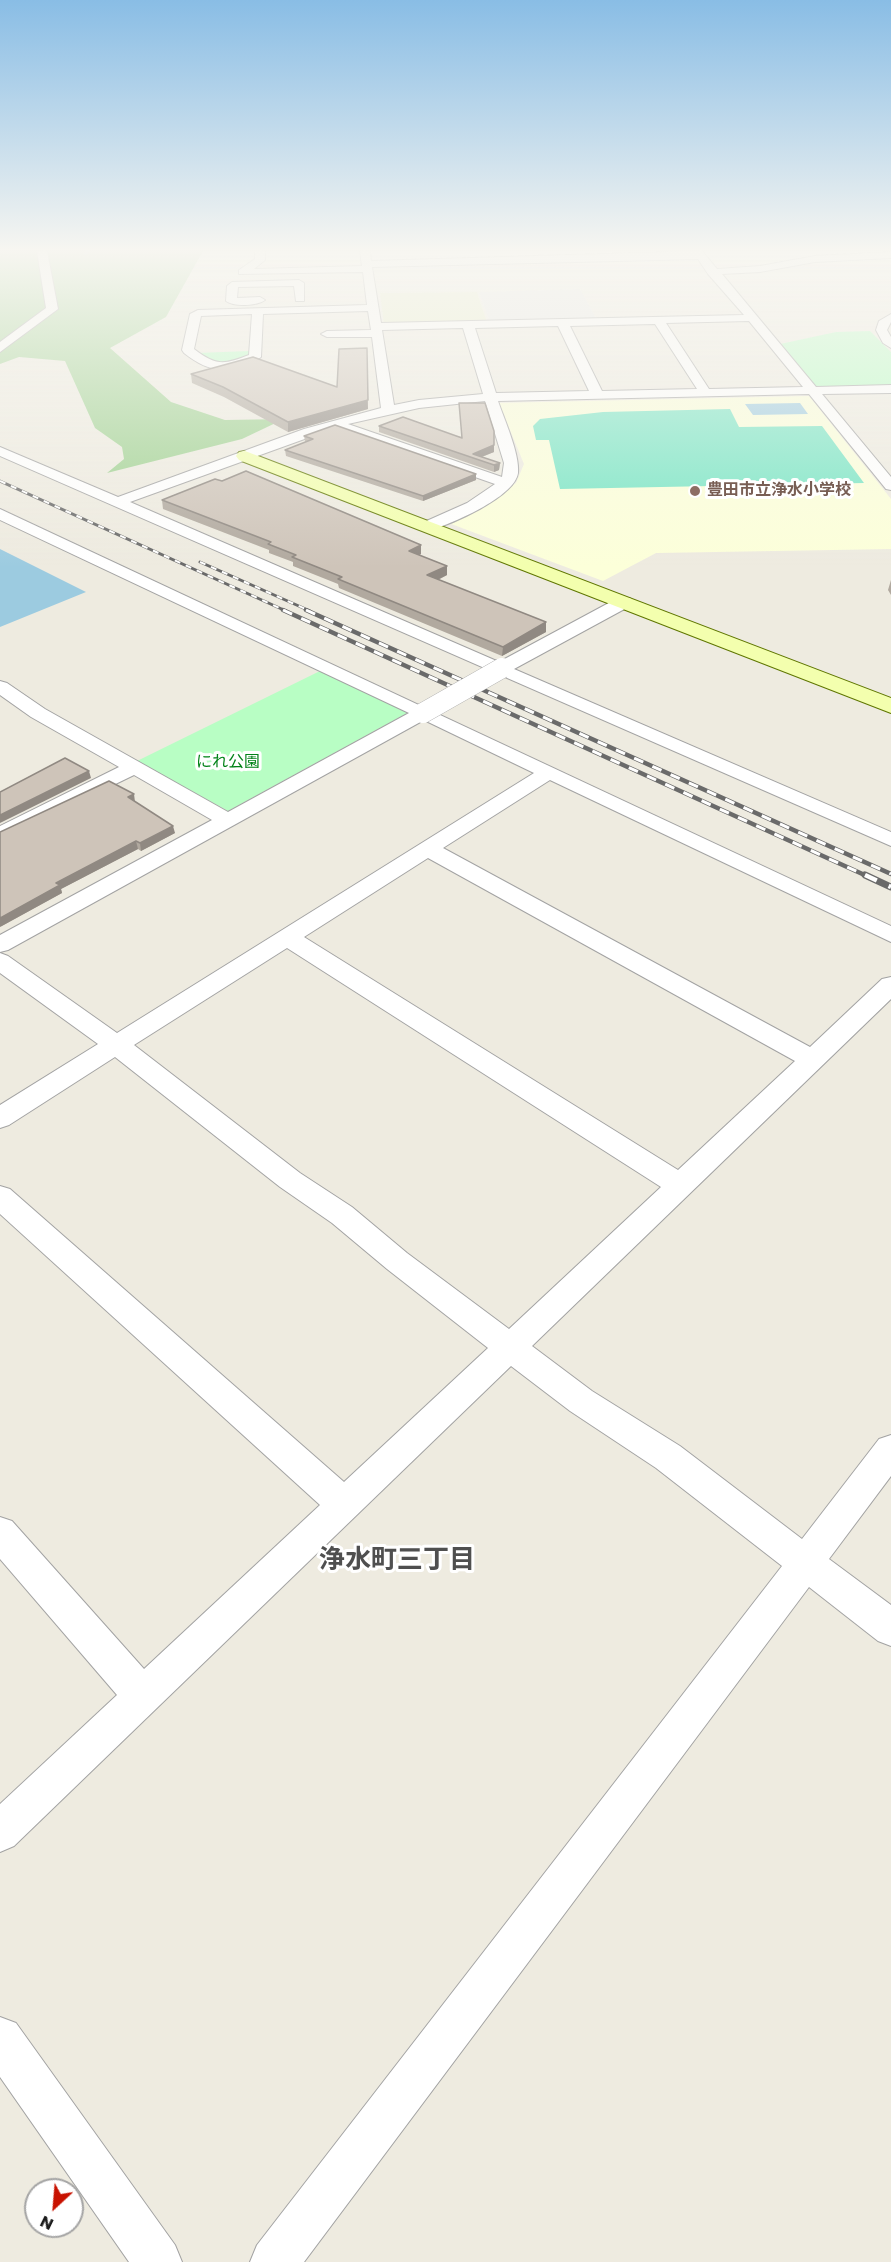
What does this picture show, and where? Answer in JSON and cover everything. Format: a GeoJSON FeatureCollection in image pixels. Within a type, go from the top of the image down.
{"type":"FeatureCollection","features":[{"type":"Feature","properties":{"kind":"street"},"geometry":{"type":"LineString","coordinates":[[197,357],[212,367],[222,367],[255,357]]}},
{"type":"Feature","properties":{"kind":"street"},"geometry":{"type":"LineString","coordinates":[[380,357],[388,410]]}},
{"type":"Feature","properties":{"kind":"street"},"geometry":{"type":"LineString","coordinates":[[427,526],[485,500],[512,475],[511,463],[478,357]]}},
{"type":"Feature","properties":{"kind":"street"},"geometry":{"type":"LineString","coordinates":[[579,357],[597,394]]}},
{"type":"Feature","properties":{"kind":"street"},"geometry":{"type":"LineString","coordinates":[[682,357],[705,392]]}},
{"type":"Feature","properties":{"kind":"street"},"geometry":{"type":"LineString","coordinates":[[785,357],[891,486]]}},
{"type":"Feature","properties":{"kind":"street"},"geometry":{"type":"LineString","coordinates":[[118,502],[334,424],[388,410],[491,397],[891,389]]}},
{"type":"Feature","properties":{"kind":"street"},"geometry":{"type":"LineString","coordinates":[[334,424],[506,483]]}},
{"type":"Feature","properties":{"kind":"street"},"geometry":{"type":"LineString","coordinates":[[0,451],[502,668],[891,840]]}},
{"type":"Feature","properties":{"kind":"street"},"geometry":{"type":"LineString","coordinates":[[245,456],[891,706]]}},
{"type":"Feature","properties":{"kind":"street"},"geometry":{"type":"LineString","coordinates":[[0,514],[891,935]]}},
{"type":"Feature","properties":{"kind":"street"},"geometry":{"type":"LineString","coordinates":[[0,945],[624,602]]}},
{"type":"Feature","properties":{"kind":"street"},"geometry":{"type":"LineString","coordinates":[[0,687],[38,713],[229,820]]}},
{"type":"Feature","properties":{"kind":"street"},"geometry":{"type":"LineString","coordinates":[[0,834],[133,768]]}},
{"type":"Feature","properties":{"kind":"street"},"geometry":{"type":"LineString","coordinates":[[0,1118],[547,773]]}},
{"type":"Feature","properties":{"kind":"street"},"geometry":{"type":"LineString","coordinates":[[428,849],[813,1060]]}},
{"type":"Feature","properties":{"kind":"street"},"geometry":{"type":"LineString","coordinates":[[287,937],[681,1186]]}},
{"type":"Feature","properties":{"kind":"street"},"geometry":{"type":"LineString","coordinates":[[0,961],[115,1044],[290,1180],[342,1215],[398,1261],[581,1401],[668,1457],[891,1628]]}},
{"type":"Feature","properties":{"kind":"street"},"geometry":{"type":"LineString","coordinates":[[0,1832],[891,985]]}},
{"type":"Feature","properties":{"kind":"street"},"geometry":{"type":"LineString","coordinates":[[0,1197],[344,1504]]}},
{"type":"Feature","properties":{"kind":"street"},"geometry":{"type":"LineString","coordinates":[[274,2262],[786,1586],[807,1564],[891,1450]]}},
{"type":"Feature","properties":{"kind":"street"},"geometry":{"type":"LineString","coordinates":[[0,1533],[142,1695]]}},
{"type":"Feature","properties":{"kind":"street"},"geometry":{"type":"LineString","coordinates":[[0,2039],[158,2262]]}},
{"type":"Feature","properties":{"kind":"shaded area","name":"豊田市立浄水小学校"},"geometry":{"type":"Polygon","coordinates":[[[809,396],[891,499],[891,549],[656,553],[603,581],[446,522],[493,500],[516,483],[524,464],[499,403],[809,396]]]}},
{"type":"Feature","properties":{"kind":"green space"},"geometry":{"type":"Polygon","coordinates":[[[0,357],[120,357],[171,402],[225,420],[284,419],[242,439],[107,473],[124,459],[122,447],[95,428],[65,361],[19,357],[0,364],[0,357]]]}},
{"type":"Feature","properties":{"kind":"green space"},"geometry":{"type":"Polygon","coordinates":[[[202,357],[247,357],[222,364],[210,362],[202,357]]]}},
{"type":"Feature","properties":{"kind":"green space"},"geometry":{"type":"Polygon","coordinates":[[[791,357],[891,357],[891,386],[816,387],[791,357]]]}},
{"type":"Feature","properties":{"kind":"green space"},"geometry":{"type":"Polygon","coordinates":[[[730,409],[739,427],[822,426],[864,483],[560,489],[549,440],[536,440],[533,426],[540,419],[603,412],[730,409]]]}},
{"type":"Feature","properties":{"kind":"green space","name":"にれ公園"},"geometry":{"type":"Polygon","coordinates":[[[322,670],[409,712],[228,811],[137,761],[322,670]]]}},
{"type":"Feature","properties":{"kind":"water"},"geometry":{"type":"Polygon","coordinates":[[[800,403],[808,414],[753,415],[745,404],[800,403]]]}},
{"type":"Feature","properties":{"kind":"water"},"geometry":{"type":"Polygon","coordinates":[[[0,549],[86,592],[0,627],[0,549]]]}},
{"type":"Feature","properties":{"kind":"building"},"geometry":{"type":"Polygon","coordinates":[[[253,357],[337,387],[339,357],[367,357],[368,400],[288,422],[223,387],[191,374],[253,357]]]}},
{"type":"Feature","properties":{"kind":"building"},"geometry":{"type":"Polygon","coordinates":[[[459,403],[485,403],[494,431],[494,445],[473,454],[500,463],[494,465],[379,426],[403,417],[462,438],[459,403]]]}},
{"type":"Feature","properties":{"kind":"building"},"geometry":{"type":"Polygon","coordinates":[[[335,425],[476,474],[423,496],[285,450],[313,439],[304,436],[335,425]]]}},
{"type":"Feature","properties":{"kind":"building"},"geometry":{"type":"Polygon","coordinates":[[[246,471],[421,545],[409,551],[447,566],[427,575],[546,622],[503,647],[338,579],[342,577],[292,557],[296,555],[268,544],[271,542],[162,500],[215,479],[222,481],[246,471]]]}},
{"type":"Feature","properties":{"kind":"building"},"geometry":{"type":"Polygon","coordinates":[[[65,758],[89,771],[0,815],[0,792],[65,758]]]}},
{"type":"Feature","properties":{"kind":"building"},"geometry":{"type":"Polygon","coordinates":[[[109,781],[134,794],[128,797],[173,826],[140,843],[136,841],[56,883],[60,885],[0,918],[0,832],[109,781]]]}},
{"type":"Feature","properties":{"kind":"railway"},"geometry":{"type":"LineString","coordinates":[[0,481],[286,611]]}},
{"type":"Feature","properties":{"kind":"railway"},"geometry":{"type":"LineString","coordinates":[[200,562],[310,611]]}},
{"type":"Feature","properties":{"kind":"railway"},"geometry":{"type":"LineString","coordinates":[[283,610],[869,877]]}},
{"type":"Feature","properties":{"kind":"railway"},"geometry":{"type":"LineString","coordinates":[[306,610],[891,874]]}},
{"type":"Feature","properties":{"kind":"railway"},"geometry":{"type":"LineString","coordinates":[[865,875],[891,887]]}},
{"type":"Feature","properties":{"kind":"place","name":"豊田市立浄水小学校"},"geometry":{"type":"Point","coordinates":[695,491]}},
{"type":"Feature","properties":{"kind":"district","name":"浄水町三丁目"},"geometry":{"type":"Point","coordinates":[397,1561]}}]}
